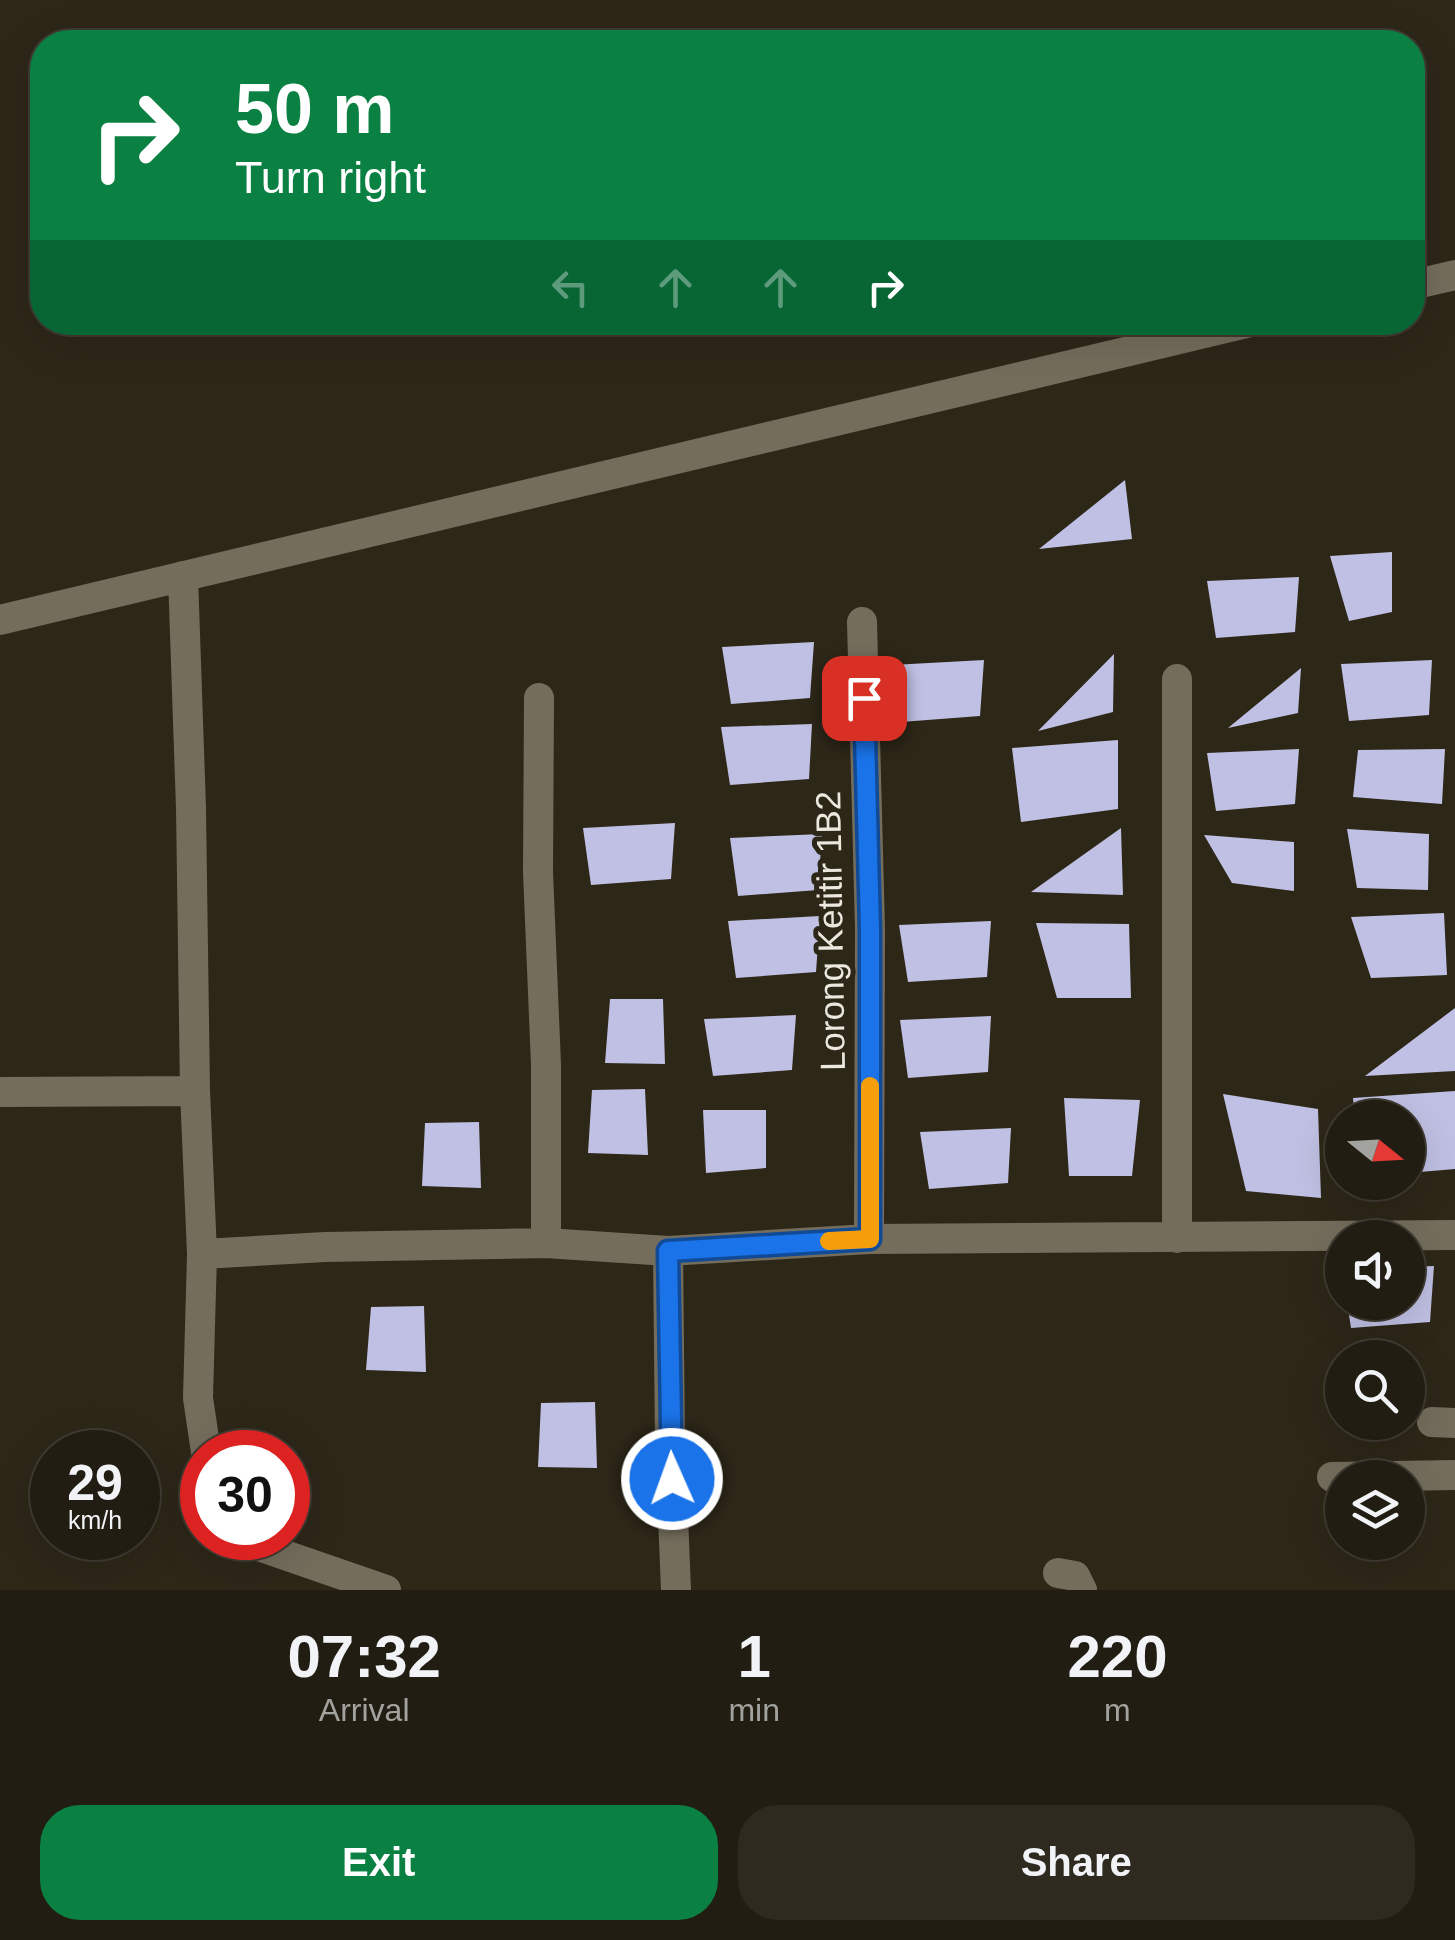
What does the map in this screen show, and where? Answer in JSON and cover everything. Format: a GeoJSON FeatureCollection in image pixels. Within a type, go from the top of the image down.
{"type":"FeatureCollection","features":[{"type":"Feature","properties":{"kind":"street"},"geometry":{"type":"LineString","coordinates":[[1425,282],[1455,275]]}},
{"type":"Feature","properties":{"kind":"street"},"geometry":{"type":"LineString","coordinates":[[0,620],[1196,335]]}},
{"type":"Feature","properties":{"kind":"street"},"geometry":{"type":"LineString","coordinates":[[183,576],[202,1254],[198,1398],[203,1430]]}},
{"type":"Feature","properties":{"kind":"street","name":"Lorong Ketitir 1B2"},"geometry":{"type":"LineString","coordinates":[[862,622],[870,929],[870,1239]]}},
{"type":"Feature","properties":{"kind":"street"},"geometry":{"type":"LineString","coordinates":[[1177,678],[1178,1238]]}},
{"type":"Feature","properties":{"kind":"street"},"geometry":{"type":"LineString","coordinates":[[539,698],[538,872],[546,1065],[546,1243]]}},
{"type":"Feature","properties":{"kind":"street"},"geometry":{"type":"LineString","coordinates":[[0,1092],[195,1091]]}},
{"type":"Feature","properties":{"kind":"street"},"geometry":{"type":"LineString","coordinates":[[202,1254],[325,1246],[546,1243],[668,1251],[870,1239],[1455,1235]]}},
{"type":"Feature","properties":{"kind":"street"},"geometry":{"type":"LineString","coordinates":[[668,1251],[676,1590]]}},
{"type":"Feature","properties":{"kind":"street"},"geometry":{"type":"LineString","coordinates":[[1425,1476],[1455,1476]]}},
{"type":"Feature","properties":{"kind":"street"},"geometry":{"type":"LineString","coordinates":[[298,1560],[386,1590]]}},
{"type":"Feature","properties":{"kind":"building"},"geometry":{"type":"Polygon","coordinates":[[[1125,480],[1132,539],[1039,549],[1125,480]]]}},
{"type":"Feature","properties":{"kind":"building"},"geometry":{"type":"Polygon","coordinates":[[[1392,552],[1392,612],[1349,621],[1330,556],[1392,552]]]}},
{"type":"Feature","properties":{"kind":"building"},"geometry":{"type":"Polygon","coordinates":[[[1299,577],[1295,632],[1216,638],[1207,581],[1299,577]]]}},
{"type":"Feature","properties":{"kind":"building"},"geometry":{"type":"Polygon","coordinates":[[[814,642],[810,698],[731,704],[722,647],[814,642]]]}},
{"type":"Feature","properties":{"kind":"building"},"geometry":{"type":"Polygon","coordinates":[[[1114,654],[1113,712],[1038,731],[1114,654]]]}},
{"type":"Feature","properties":{"kind":"building"},"geometry":{"type":"Polygon","coordinates":[[[984,660],[980,716],[901,722],[892,665],[984,660]]]}},
{"type":"Feature","properties":{"kind":"building"},"geometry":{"type":"Polygon","coordinates":[[[1432,660],[1429,715],[1349,721],[1341,664],[1432,660]]]}},
{"type":"Feature","properties":{"kind":"building"},"geometry":{"type":"Polygon","coordinates":[[[1301,668],[1298,713],[1228,728],[1301,668]]]}},
{"type":"Feature","properties":{"kind":"building"},"geometry":{"type":"Polygon","coordinates":[[[812,724],[809,779],[730,785],[721,727],[812,724]]]}},
{"type":"Feature","properties":{"kind":"building"},"geometry":{"type":"Polygon","coordinates":[[[1118,740],[1118,809],[1021,822],[1012,748],[1118,740]]]}},
{"type":"Feature","properties":{"kind":"building"},"geometry":{"type":"Polygon","coordinates":[[[1299,749],[1295,804],[1216,811],[1207,753],[1299,749]]]}},
{"type":"Feature","properties":{"kind":"building"},"geometry":{"type":"Polygon","coordinates":[[[1445,749],[1442,804],[1353,797],[1358,750],[1445,749]]]}},
{"type":"Feature","properties":{"kind":"building"},"geometry":{"type":"Polygon","coordinates":[[[675,823],[671,879],[591,885],[583,828],[675,823]]]}},
{"type":"Feature","properties":{"kind":"building"},"geometry":{"type":"Polygon","coordinates":[[[1121,828],[1123,895],[1031,892],[1121,828]]]}},
{"type":"Feature","properties":{"kind":"building"},"geometry":{"type":"Polygon","coordinates":[[[1347,829],[1429,834],[1428,890],[1357,888],[1347,829]]]}},
{"type":"Feature","properties":{"kind":"building"},"geometry":{"type":"Polygon","coordinates":[[[822,834],[818,890],[738,896],[730,838],[822,834]]]}},
{"type":"Feature","properties":{"kind":"building"},"geometry":{"type":"Polygon","coordinates":[[[1204,835],[1294,842],[1294,891],[1232,883],[1204,835]]]}},
{"type":"Feature","properties":{"kind":"building"},"geometry":{"type":"Polygon","coordinates":[[[1444,913],[1447,975],[1371,978],[1351,917],[1444,913]]]}},
{"type":"Feature","properties":{"kind":"building"},"geometry":{"type":"Polygon","coordinates":[[[820,916],[816,972],[736,978],[728,921],[820,916]]]}},
{"type":"Feature","properties":{"kind":"building"},"geometry":{"type":"Polygon","coordinates":[[[991,921],[987,977],[908,982],[899,925],[991,921]]]}},
{"type":"Feature","properties":{"kind":"building"},"geometry":{"type":"Polygon","coordinates":[[[1036,923],[1129,924],[1131,998],[1057,998],[1036,923]]]}},
{"type":"Feature","properties":{"kind":"building"},"geometry":{"type":"Polygon","coordinates":[[[610,999],[663,999],[665,1064],[605,1063],[610,999]]]}},
{"type":"Feature","properties":{"kind":"building"},"geometry":{"type":"Polygon","coordinates":[[[1455,1008],[1455,1071],[1365,1076],[1455,1008]]]}},
{"type":"Feature","properties":{"kind":"building"},"geometry":{"type":"Polygon","coordinates":[[[796,1015],[792,1070],[713,1076],[704,1019],[796,1015]]]}},
{"type":"Feature","properties":{"kind":"building"},"geometry":{"type":"Polygon","coordinates":[[[991,1016],[988,1072],[908,1078],[900,1020],[991,1016]]]}},
{"type":"Feature","properties":{"kind":"building"},"geometry":{"type":"Polygon","coordinates":[[[645,1089],[648,1155],[588,1153],[592,1090],[645,1089]]]}},
{"type":"Feature","properties":{"kind":"building"},"geometry":{"type":"Polygon","coordinates":[[[1455,1091],[1455,1169],[1425,1172],[1425,1100],[1353,1098],[1455,1091]]]}},
{"type":"Feature","properties":{"kind":"building"},"geometry":{"type":"Polygon","coordinates":[[[1223,1094],[1318,1109],[1321,1198],[1246,1191],[1223,1094]]]}},
{"type":"Feature","properties":{"kind":"building"},"geometry":{"type":"Polygon","coordinates":[[[1064,1098],[1140,1100],[1132,1176],[1069,1176],[1064,1098]]]}},
{"type":"Feature","properties":{"kind":"building"},"geometry":{"type":"Polygon","coordinates":[[[703,1110],[766,1110],[766,1168],[706,1173],[703,1110]]]}},
{"type":"Feature","properties":{"kind":"building"},"geometry":{"type":"Polygon","coordinates":[[[479,1122],[481,1188],[422,1186],[425,1123],[479,1122]]]}},
{"type":"Feature","properties":{"kind":"building"},"geometry":{"type":"Polygon","coordinates":[[[1011,1128],[1008,1183],[929,1189],[920,1132],[1011,1128]]]}},
{"type":"Feature","properties":{"kind":"building"},"geometry":{"type":"Polygon","coordinates":[[[1425,1266],[1434,1266],[1430,1322],[1351,1328],[1350,1320],[1425,1320],[1425,1266]]]}},
{"type":"Feature","properties":{"kind":"building"},"geometry":{"type":"Polygon","coordinates":[[[424,1306],[426,1372],[366,1370],[371,1307],[424,1306]]]}},
{"type":"Feature","properties":{"kind":"building"},"geometry":{"type":"Polygon","coordinates":[[[595,1402],[597,1468],[538,1467],[541,1403],[595,1402]]]}},
{"type":"Feature","properties":{"kind":"slow traffic"},"geometry":{"type":"LineString","coordinates":[[829,1241],[870,1239],[870,1086]]}},
{"type":"Feature","properties":{"kind":"route"},"geometry":{"type":"LineString","coordinates":[[672,1479],[668,1251],[870,1239],[870,929],[864,698]]}}]}
